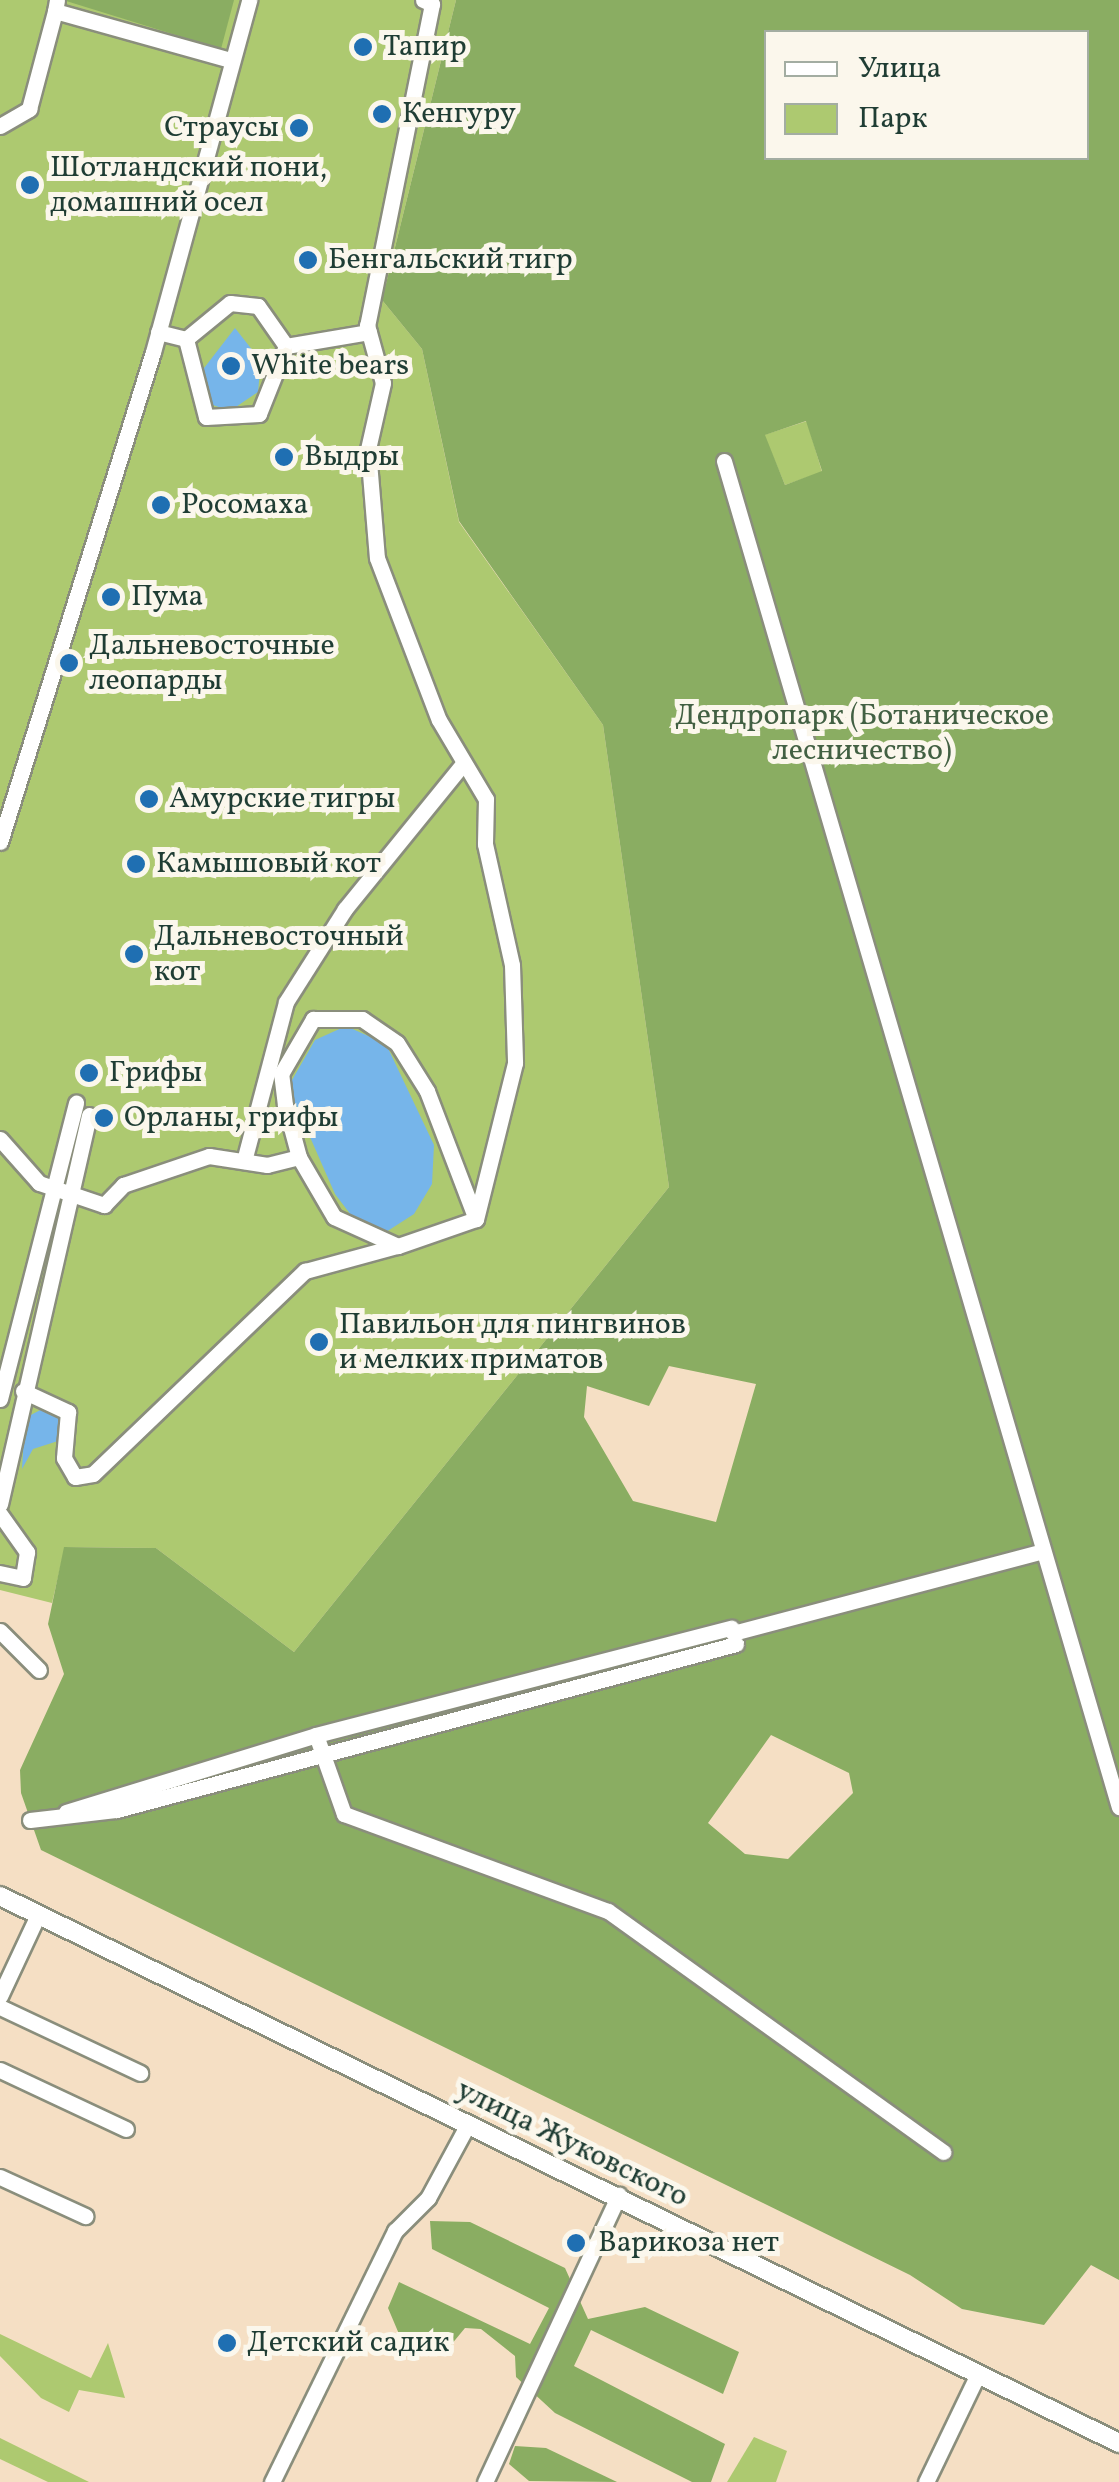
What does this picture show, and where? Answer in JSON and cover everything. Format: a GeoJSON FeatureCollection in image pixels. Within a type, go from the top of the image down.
{"type":"FeatureCollection","features":[{"type":"Feature","properties":{"kind":"main road","name":"улица Жуковского"},"geometry":{"type":"LineString","coordinates":[[0,1896],[619,2195],[977,2376],[1119,2443]]}},
{"type":"Feature","properties":{"kind":"street"},"geometry":{"type":"LineString","coordinates":[[0,842],[158,332],[249,0]]}},
{"type":"Feature","properties":{"kind":"street"},"geometry":{"type":"LineString","coordinates":[[429,2],[369,332],[383,383],[368,448],[377,558],[463,764],[486,798],[514,1044],[476,1219]]}},
{"type":"Feature","properties":{"kind":"street"},"geometry":{"type":"LineString","coordinates":[[0,126],[30,109],[56,5],[231,60]]}},
{"type":"Feature","properties":{"kind":"street"},"geometry":{"type":"LineString","coordinates":[[158,332],[186,339],[248,298],[286,346]]}},
{"type":"Feature","properties":{"kind":"street"},"geometry":{"type":"LineString","coordinates":[[286,346],[369,332]]}},
{"type":"Feature","properties":{"kind":"street"},"geometry":{"type":"LineString","coordinates":[[186,339],[194,393],[206,417],[221,422],[259,414],[286,346]]}},
{"type":"Feature","properties":{"kind":"street"},"geometry":{"type":"LineString","coordinates":[[724,462],[1039,1552],[1119,1807]]}},
{"type":"Feature","properties":{"kind":"street"},"geometry":{"type":"LineString","coordinates":[[244,1161],[286,1002],[344,909],[463,764]]}},
{"type":"Feature","properties":{"kind":"street"},"geometry":{"type":"LineString","coordinates":[[286,1002],[312,1020],[362,1019],[397,1042],[428,1091],[476,1219]]}},
{"type":"Feature","properties":{"kind":"street"},"geometry":{"type":"LineString","coordinates":[[312,1020],[282,1074],[298,1157],[334,1217],[398,1246]]}},
{"type":"Feature","properties":{"kind":"street"},"geometry":{"type":"LineString","coordinates":[[0,1504],[76,1103]]}},
{"type":"Feature","properties":{"kind":"street"},"geometry":{"type":"LineString","coordinates":[[0,1399],[89,1115]]}},
{"type":"Feature","properties":{"kind":"street"},"geometry":{"type":"LineString","coordinates":[[0,1139],[62,1192],[104,1204],[123,1185],[209,1156],[244,1161],[298,1157]]}},
{"type":"Feature","properties":{"kind":"street"},"geometry":{"type":"LineString","coordinates":[[23,1391],[68,1412],[64,1458],[75,1477],[94,1474],[305,1271],[398,1246],[476,1219]]}},
{"type":"Feature","properties":{"kind":"street"},"geometry":{"type":"LineString","coordinates":[[0,1514],[28,1552],[23,1578],[1,1580]]}},
{"type":"Feature","properties":{"kind":"street"},"geometry":{"type":"LineString","coordinates":[[66,1812],[117,1810],[1039,1552]]}},
{"type":"Feature","properties":{"kind":"street"},"geometry":{"type":"LineString","coordinates":[[0,1632],[40,1670]]}},
{"type":"Feature","properties":{"kind":"street"},"geometry":{"type":"LineString","coordinates":[[30,1820],[316,1734],[733,1635]]}},
{"type":"Feature","properties":{"kind":"street"},"geometry":{"type":"LineString","coordinates":[[316,1734],[344,1814],[608,1911],[943,2152]]}},
{"type":"Feature","properties":{"kind":"street"},"geometry":{"type":"LineString","coordinates":[[0,1996],[38,1915]]}},
{"type":"Feature","properties":{"kind":"street"},"geometry":{"type":"LineString","coordinates":[[0,2007],[140,2072]]}},
{"type":"Feature","properties":{"kind":"street"},"geometry":{"type":"LineString","coordinates":[[0,2070],[126,2129]]}},
{"type":"Feature","properties":{"kind":"street"},"geometry":{"type":"LineString","coordinates":[[272,2482],[394,2231],[428,2198],[468,2124]]}},
{"type":"Feature","properties":{"kind":"street"},"geometry":{"type":"LineString","coordinates":[[0,2177],[85,2216]]}},
{"type":"Feature","properties":{"kind":"street"},"geometry":{"type":"LineString","coordinates":[[484,2482],[619,2195]]}},
{"type":"Feature","properties":{"kind":"street"},"geometry":{"type":"LineString","coordinates":[[926,2482],[977,2376]]}},
{"type":"Feature","properties":{"kind":"green space"},"geometry":{"type":"Polygon","coordinates":[[[0,0],[456,0],[382,300],[422,349],[459,522],[603,725],[669,1187],[294,1652],[156,1548],[65,1547],[52,1603],[0,1590],[0,0]]]}},
{"type":"Feature","properties":{"kind":"green space"},"geometry":{"type":"Polygon","coordinates":[[[63,0],[234,0],[221,49],[63,0]]]}},
{"type":"Feature","properties":{"kind":"green space","name":"Дендропарк (Ботаническое лесничество)"},"geometry":{"type":"Polygon","coordinates":[[[456,0],[1119,0],[1119,2280],[1091,2265],[1044,2325],[962,2309],[910,2275],[41,1850],[21,1793],[20,1770],[64,1674],[48,1624],[64,1547],[156,1548],[294,1652],[669,1187],[603,725],[459,521],[422,349],[382,300],[456,0]],[[806,421],[765,435],[785,485],[822,471],[806,421]],[[669,1366],[649,1406],[587,1386],[584,1417],[633,1501],[716,1522],[756,1384],[669,1366]],[[771,1735],[708,1823],[745,1854],[788,1859],[853,1793],[849,1773],[771,1735]]]}},
{"type":"Feature","properties":{"kind":"green space"},"geometry":{"type":"Polygon","coordinates":[[[807,421],[822,472],[785,485],[764,435],[807,421]]]}},
{"type":"Feature","properties":{"kind":"green space"},"geometry":{"type":"Polygon","coordinates":[[[430,2221],[470,2222],[565,2268],[588,2319],[645,2307],[739,2352],[723,2394],[591,2330],[574,2366],[725,2444],[711,2482],[692,2482],[555,2413],[516,2377],[515,2356],[481,2329],[465,2328],[446,2351],[399,2334],[388,2308],[399,2282],[530,2344],[549,2308],[432,2249],[430,2221]]]}},
{"type":"Feature","properties":{"kind":"green space"},"geometry":{"type":"Polygon","coordinates":[[[0,2334],[91,2378],[108,2343],[125,2398],[79,2390],[69,2412],[41,2398],[0,2356],[0,2334]]]}},
{"type":"Feature","properties":{"kind":"green space"},"geometry":{"type":"Polygon","coordinates":[[[754,2437],[787,2451],[776,2482],[727,2482],[754,2437]]]}},
{"type":"Feature","properties":{"kind":"green space"},"geometry":{"type":"Polygon","coordinates":[[[0,2438],[89,2482],[48,2482],[0,2459],[0,2438]]]}},
{"type":"Feature","properties":{"kind":"green space"},"geometry":{"type":"Polygon","coordinates":[[[515,2446],[546,2448],[617,2482],[529,2481],[509,2464],[515,2446]]]}},
{"type":"Feature","properties":{"kind":"water","name":"White bears"},"geometry":{"type":"Polygon","coordinates":[[[235,328],[261,361],[258,392],[230,411],[213,405],[201,372],[235,328]]]}},
{"type":"Feature","properties":{"kind":"water"},"geometry":{"type":"Polygon","coordinates":[[[346,1026],[386,1044],[434,1145],[432,1184],[414,1214],[386,1232],[354,1219],[335,1194],[288,1087],[315,1040],[346,1026]]]}},
{"type":"Feature","properties":{"kind":"water"},"geometry":{"type":"Polygon","coordinates":[[[48,1406],[61,1419],[58,1441],[33,1449],[22,1469],[25,1418],[48,1406]]]}},
{"type":"Feature","properties":{"kind":"place","name":"Тапир"},"geometry":{"type":"Point","coordinates":[363,47]}},
{"type":"Feature","properties":{"kind":"place","name":"Кенгуру"},"geometry":{"type":"Point","coordinates":[382,114]}},
{"type":"Feature","properties":{"kind":"place","name":"Страусы"},"geometry":{"type":"Point","coordinates":[299,128]}},
{"type":"Feature","properties":{"kind":"place","name":"Шотландский пони, домашний осел"},"geometry":{"type":"Point","coordinates":[30,185]}},
{"type":"Feature","properties":{"kind":"place","name":"Бенгальский тигр"},"geometry":{"type":"Point","coordinates":[308,260]}},
{"type":"Feature","properties":{"kind":"place","name":"White bears"},"geometry":{"type":"Point","coordinates":[231,366]}},
{"type":"Feature","properties":{"kind":"place","name":"Выдры"},"geometry":{"type":"Point","coordinates":[284,457]}},
{"type":"Feature","properties":{"kind":"place","name":"Росомаха"},"geometry":{"type":"Point","coordinates":[161,505]}},
{"type":"Feature","properties":{"kind":"place","name":"Пума"},"geometry":{"type":"Point","coordinates":[111,597]}},
{"type":"Feature","properties":{"kind":"place","name":"Дальневосточные леопарды"},"geometry":{"type":"Point","coordinates":[69,663]}},
{"type":"Feature","properties":{"kind":"place","name":"Амурские тигры"},"geometry":{"type":"Point","coordinates":[149,799]}},
{"type":"Feature","properties":{"kind":"place","name":"Камышовый кот"},"geometry":{"type":"Point","coordinates":[136,864]}},
{"type":"Feature","properties":{"kind":"place","name":"Дальневосточный кот"},"geometry":{"type":"Point","coordinates":[134,954]}},
{"type":"Feature","properties":{"kind":"place","name":"Грифы"},"geometry":{"type":"Point","coordinates":[89,1073]}},
{"type":"Feature","properties":{"kind":"place","name":"Орланы, грифы"},"geometry":{"type":"Point","coordinates":[104,1118]}},
{"type":"Feature","properties":{"kind":"place","name":"Павильон для пингвинов и мелких приматов"},"geometry":{"type":"Point","coordinates":[319,1342]}},
{"type":"Feature","properties":{"kind":"place","name":"Варикоза нет"},"geometry":{"type":"Point","coordinates":[576,2243]}},
{"type":"Feature","properties":{"kind":"place","name":"Детский садик"},"geometry":{"type":"Point","coordinates":[227,2343]}}]}
